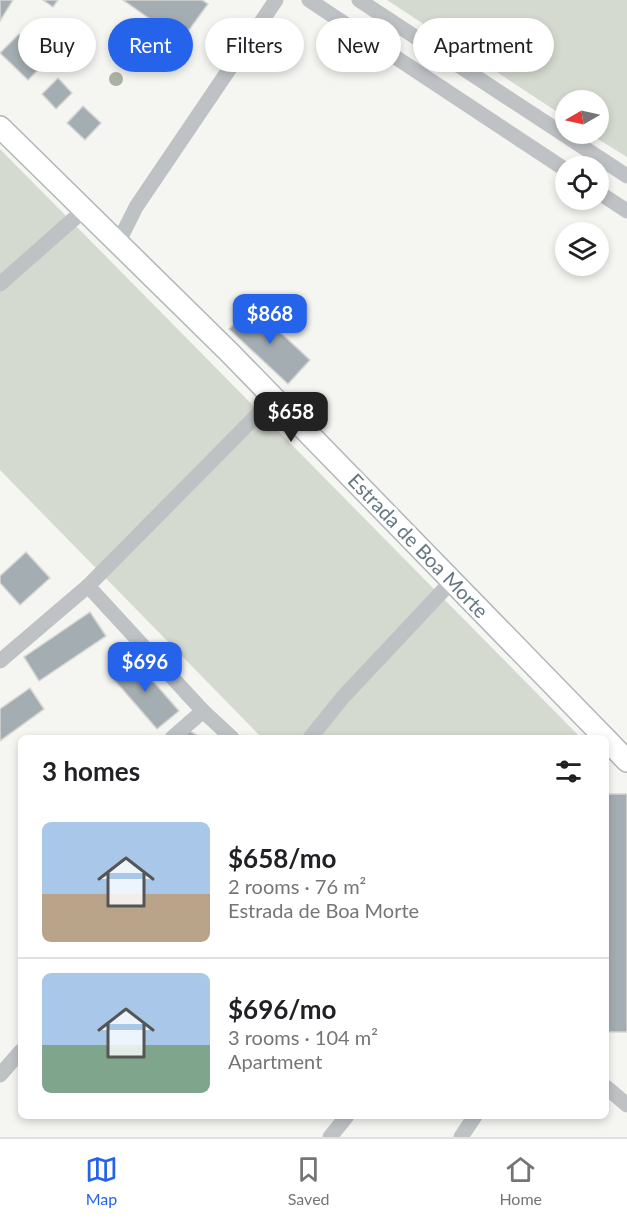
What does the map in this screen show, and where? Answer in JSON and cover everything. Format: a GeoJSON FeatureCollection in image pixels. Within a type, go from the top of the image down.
{"type":"FeatureCollection","features":[{"type":"Feature","properties":{"kind":"main road","name":"Estrada de Boa Morte"},"geometry":{"type":"LineString","coordinates":[[0,127],[274,398],[601,735]]}},
{"type":"Feature","properties":{"kind":"main road","name":"Estrada de Boa Morte"},"geometry":{"type":"LineString","coordinates":[[609,743],[627,761]]}},
{"type":"Feature","properties":{"kind":"street"},"geometry":{"type":"LineString","coordinates":[[118,243],[136,207],[276,0]]}},
{"type":"Feature","properties":{"kind":"street"},"geometry":{"type":"LineString","coordinates":[[309,0],[555,163]]}},
{"type":"Feature","properties":{"kind":"street"},"geometry":{"type":"LineString","coordinates":[[359,0],[627,176]]}},
{"type":"Feature","properties":{"kind":"street"},"geometry":{"type":"LineString","coordinates":[[609,199],[627,211]]}},
{"type":"Feature","properties":{"kind":"street"},"geometry":{"type":"LineString","coordinates":[[0,284],[84,210]]}},
{"type":"Feature","properties":{"kind":"street"},"geometry":{"type":"LineString","coordinates":[[0,661],[88,586],[274,398]]}},
{"type":"Feature","properties":{"kind":"street"},"geometry":{"type":"LineString","coordinates":[[312,735],[342,697],[452,581]]}},
{"type":"Feature","properties":{"kind":"street"},"geometry":{"type":"LineString","coordinates":[[88,586],[203,711],[229,735]]}},
{"type":"Feature","properties":{"kind":"street"},"geometry":{"type":"LineString","coordinates":[[175,735],[203,711]]}},
{"type":"Feature","properties":{"kind":"street"},"geometry":{"type":"LineString","coordinates":[[0,1075],[18,1054]]}},
{"type":"Feature","properties":{"kind":"street"},"geometry":{"type":"LineString","coordinates":[[609,1090],[627,1105]]}},
{"type":"Feature","properties":{"kind":"street"},"geometry":{"type":"LineString","coordinates":[[330,1137],[345,1119]]}},
{"type":"Feature","properties":{"kind":"street"},"geometry":{"type":"LineString","coordinates":[[461,1137],[473,1119]]}},
{"type":"Feature","properties":{"kind":"shaded area"},"geometry":{"type":"Polygon","coordinates":[[[387,0],[627,0],[627,157],[606,144],[609,144],[609,90],[555,90],[555,110],[497,72],[554,72],[554,18],[414,18],[387,0]]]}},
{"type":"Feature","properties":{"kind":"shaded area"},"geometry":{"type":"Polygon","coordinates":[[[0,149],[578,735],[259,735],[0,470],[0,149]]]}},
{"type":"Feature","properties":{"kind":"building"},"geometry":{"type":"Polygon","coordinates":[[[0,0],[13,0],[0,21],[0,0]]]}},
{"type":"Feature","properties":{"kind":"building"},"geometry":{"type":"Polygon","coordinates":[[[43,0],[58,0],[53,7],[43,0]]]}},
{"type":"Feature","properties":{"kind":"building"},"geometry":{"type":"Polygon","coordinates":[[[123,0],[202,0],[208,4],[193,25],[193,18],[148,18],[123,0]]]}},
{"type":"Feature","properties":{"kind":"building"},"geometry":{"type":"Polygon","coordinates":[[[18,35],[18,70],[0,53],[18,35]]]}},
{"type":"Feature","properties":{"kind":"building"},"geometry":{"type":"Polygon","coordinates":[[[20,72],[36,72],[28,80],[20,72]]]}},
{"type":"Feature","properties":{"kind":"building"},"geometry":{"type":"Polygon","coordinates":[[[58,78],[72,93],[56,109],[42,94],[58,78]]]}},
{"type":"Feature","properties":{"kind":"building"},"geometry":{"type":"Polygon","coordinates":[[[83,106],[101,123],[85,140],[67,123],[83,106]]]}},
{"type":"Feature","properties":{"kind":"building"},"geometry":{"type":"Polygon","coordinates":[[[252,306],[310,360],[288,384],[229,329],[252,306]]]}},
{"type":"Feature","properties":{"kind":"building"},"geometry":{"type":"Polygon","coordinates":[[[26,552],[50,578],[20,605],[0,583],[0,576],[26,552]]]}},
{"type":"Feature","properties":{"kind":"building"},"geometry":{"type":"Polygon","coordinates":[[[90,612],[106,636],[39,681],[24,657],[90,612]]]}},
{"type":"Feature","properties":{"kind":"building"},"geometry":{"type":"Polygon","coordinates":[[[132,657],[179,711],[157,729],[111,676],[132,657]]]}},
{"type":"Feature","properties":{"kind":"building"},"geometry":{"type":"Polygon","coordinates":[[[30,688],[44,709],[0,741],[0,709],[30,688]]]}},
{"type":"Feature","properties":{"kind":"building"},"geometry":{"type":"Polygon","coordinates":[[[188,730],[197,735],[186,735],[188,730]]]}},
{"type":"Feature","properties":{"kind":"building"},"geometry":{"type":"Polygon","coordinates":[[[609,794],[627,794],[627,1032],[609,1032],[609,794]]]}}]}
